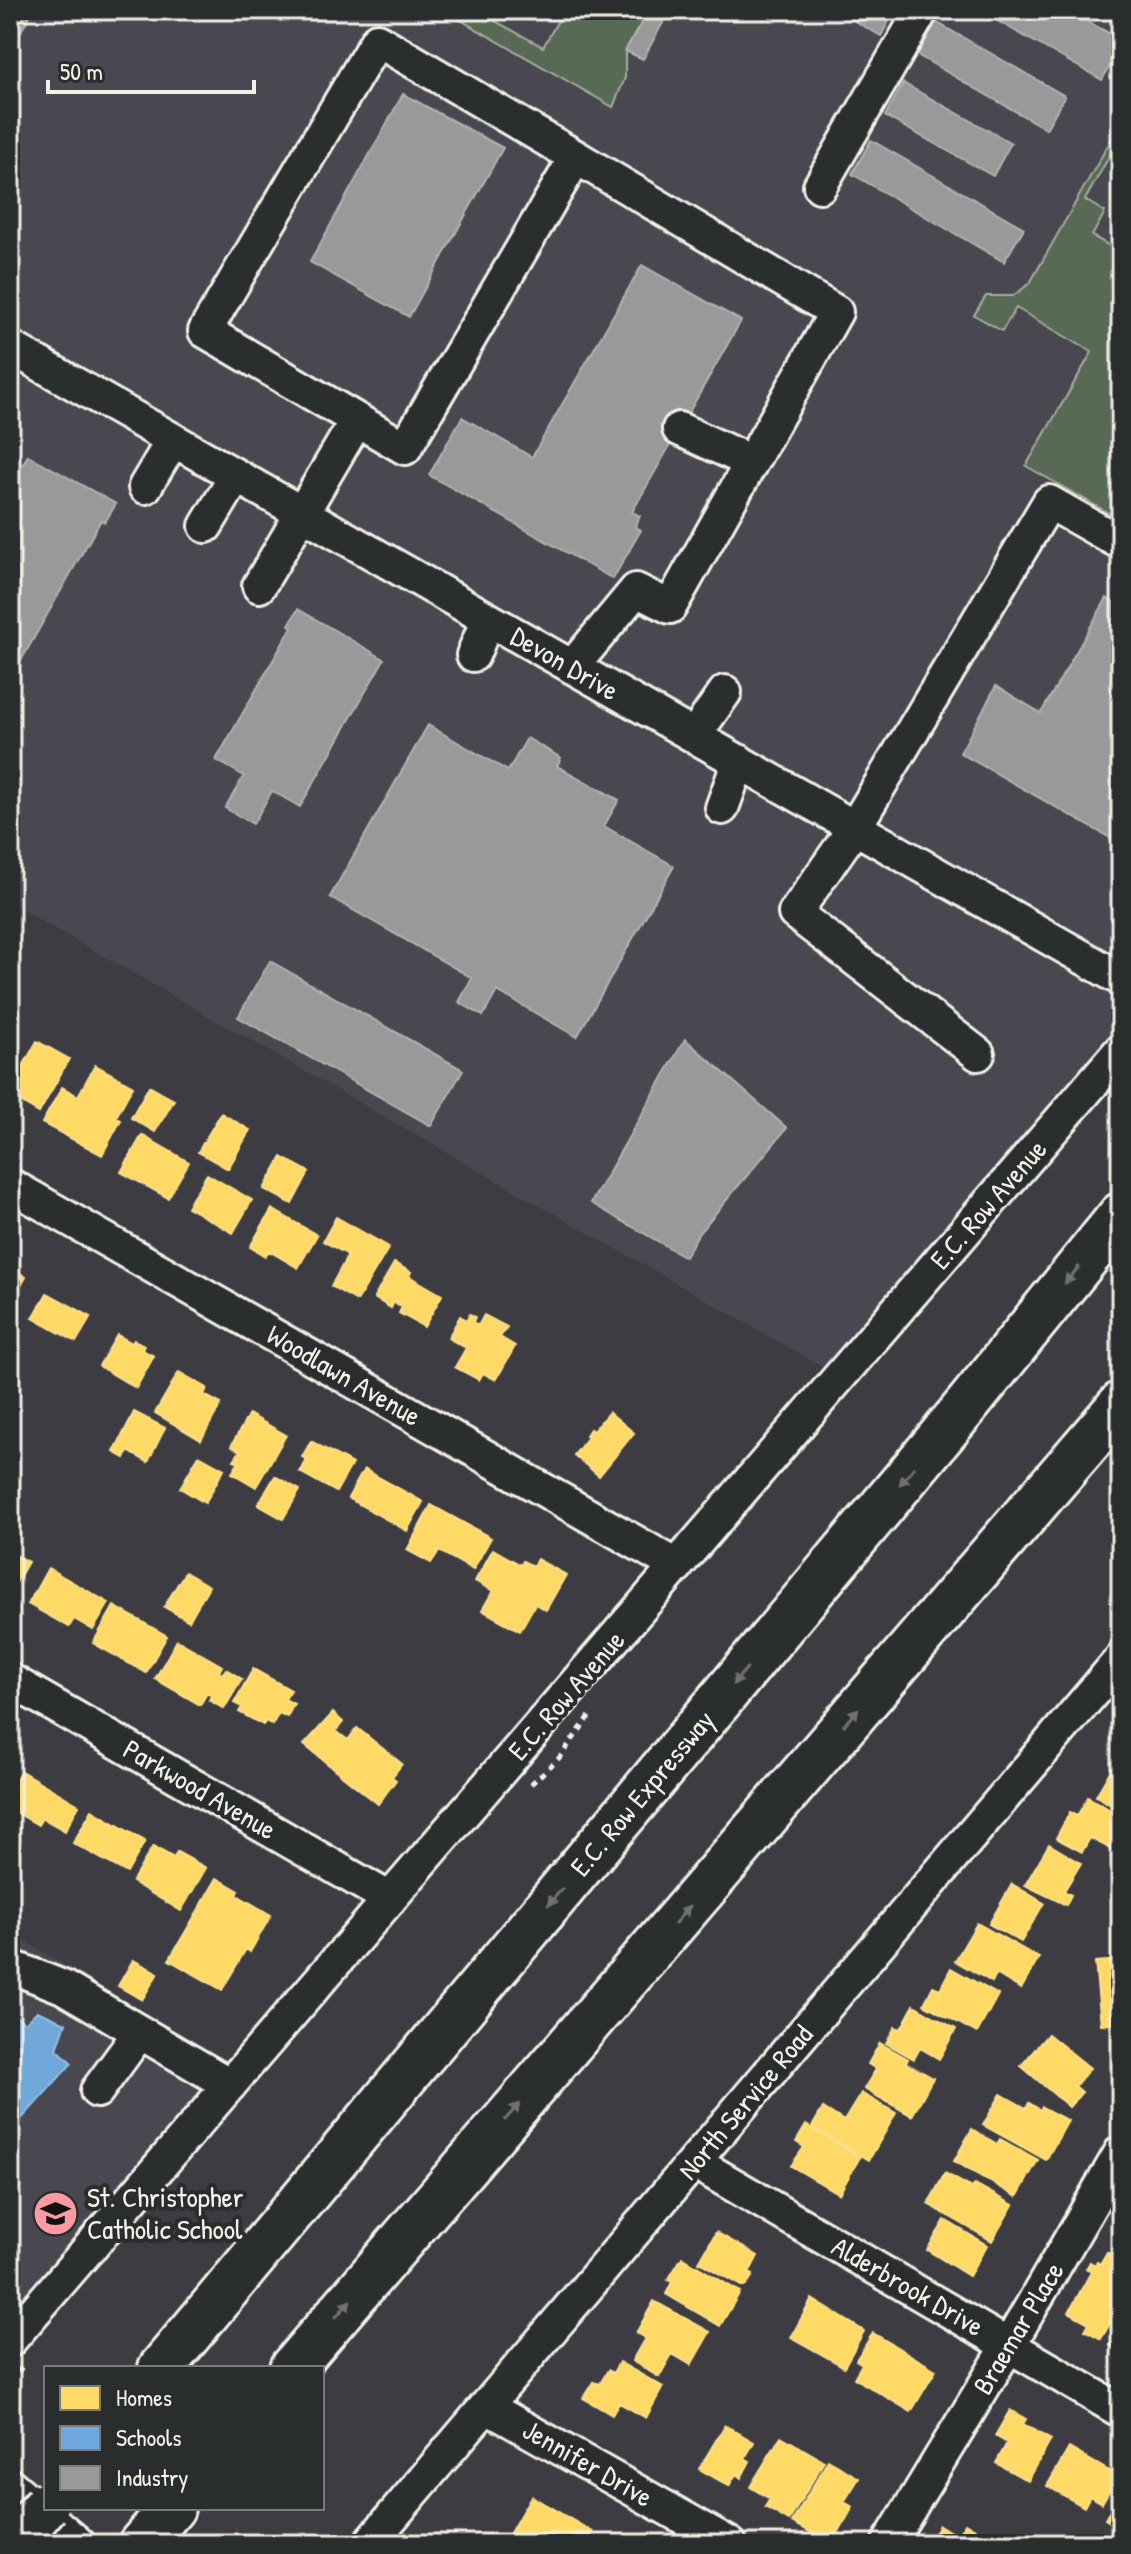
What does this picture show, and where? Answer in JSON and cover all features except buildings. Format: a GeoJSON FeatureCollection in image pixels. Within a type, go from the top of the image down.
{"type":"FeatureCollection","features":[{"type":"Feature","properties":{"kind":"highway","name":"E.C. Row Expressway"},"geometry":{"type":"LineString","coordinates":[[163,2366],[968,1404],[1121,1215]]}},
{"type":"Feature","properties":{"kind":"highway"},"geometry":{"type":"LineString","coordinates":[[294,2366],[1121,1404]]}},
{"type":"Feature","properties":{"kind":"highway"},"geometry":{"type":"LineString","coordinates":[[19,2542],[44,2508]]}},
{"type":"Feature","properties":{"kind":"highway"},"geometry":{"type":"LineString","coordinates":[[141,2544],[170,2510]]}},
{"type":"Feature","properties":{"kind":"street"},"geometry":{"type":"LineString","coordinates":[[820,186],[922,10]]}},
{"type":"Feature","properties":{"kind":"street"},"geometry":{"type":"LineString","coordinates":[[572,667],[636,590],[670,607],[836,312],[576,157],[377,40],[205,331],[405,448],[576,157]]}},
{"type":"Feature","properties":{"kind":"street","name":"Devon Drive"},"geometry":{"type":"LineString","coordinates":[[10,347],[1121,979]]}},
{"type":"Feature","properties":{"kind":"street"},"geometry":{"type":"LineString","coordinates":[[259,586],[357,420]]}},
{"type":"Feature","properties":{"kind":"street"},"geometry":{"type":"LineString","coordinates":[[679,429],[751,462]]}},
{"type":"Feature","properties":{"kind":"street"},"geometry":{"type":"LineString","coordinates":[[145,487],[173,440]]}},
{"type":"Feature","properties":{"kind":"street"},"geometry":{"type":"LineString","coordinates":[[206,526],[236,476]]}},
{"type":"Feature","properties":{"kind":"street"},"geometry":{"type":"LineString","coordinates":[[978,1054],[795,913],[855,827],[1049,502],[1121,543]]}},
{"type":"Feature","properties":{"kind":"street"},"geometry":{"type":"LineString","coordinates":[[473,655],[488,619]]}},
{"type":"Feature","properties":{"kind":"street"},"geometry":{"type":"LineString","coordinates":[[694,736],[725,692]]}},
{"type":"Feature","properties":{"kind":"street"},"geometry":{"type":"LineString","coordinates":[[722,808],[739,761]]}},
{"type":"Feature","properties":{"kind":"street","name":"E.C. Row Avenue"},"geometry":{"type":"LineString","coordinates":[[10,2340],[1121,1050]]}},
{"type":"Feature","properties":{"kind":"street","name":"Woodlawn Avenue"},"geometry":{"type":"LineString","coordinates":[[10,1185],[677,1566]]}},
{"type":"Feature","properties":{"kind":"street","name":"North Service Road"},"geometry":{"type":"LineString","coordinates":[[369,2544],[694,2162],[1114,1679]]}},
{"type":"Feature","properties":{"kind":"street","name":"Parkwood Avenue"},"geometry":{"type":"LineString","coordinates":[[10,1680],[390,1899]]}},
{"type":"Feature","properties":{"kind":"street"},"geometry":{"type":"LineString","coordinates":[[10,1966],[63,1987],[230,2085]]}},
{"type":"Feature","properties":{"kind":"street"},"geometry":{"type":"LineString","coordinates":[[97,2091],[140,2032]]}},
{"type":"Feature","properties":{"kind":"street","name":"Braemar Place"},"geometry":{"type":"LineString","coordinates":[[888,2544],[1121,2152]]}},
{"type":"Feature","properties":{"kind":"street","name":"Alderbrook Drive"},"geometry":{"type":"LineString","coordinates":[[694,2162],[1121,2411]]}},
{"type":"Feature","properties":{"kind":"street","name":"Jennifer Drive"},"geometry":{"type":"LineString","coordinates":[[487,2407],[730,2544]]}},
{"type":"Feature","properties":{"kind":"street"},"geometry":{"type":"LineString","coordinates":[[10,2485],[79,2544]]}},
{"type":"Feature","properties":{"kind":"shaded area"},"geometry":{"type":"Polygon","coordinates":[[[10,10],[1121,10],[1121,1031],[828,1370],[10,903],[10,10]]]}},
{"type":"Feature","properties":{"kind":"shaded area","name":"St. Christopher Catholic School"},"geometry":{"type":"Polygon","coordinates":[[[10,1932],[217,2056],[227,2059],[242,2054],[10,2318],[10,1932]]]}},
{"type":"Feature","properties":{"kind":"green space"},"geometry":{"type":"Polygon","coordinates":[[[443,10],[475,10],[543,47],[564,10],[649,10],[625,51],[625,78],[613,107],[443,10]]]}},
{"type":"Feature","properties":{"kind":"green space"},"geometry":{"type":"Polygon","coordinates":[[[1121,122],[1121,135],[1085,200],[1105,212],[1092,236],[1121,252],[1121,520],[1026,466],[1092,352],[1016,308],[1002,331],[974,315],[986,296],[1013,296],[1030,283],[1121,122]]]}},
{"type":"Feature","properties":{"kind":"place","name":"St. Christopher Catholic School"},"geometry":{"type":"Point","coordinates":[56,2213]}}]}
